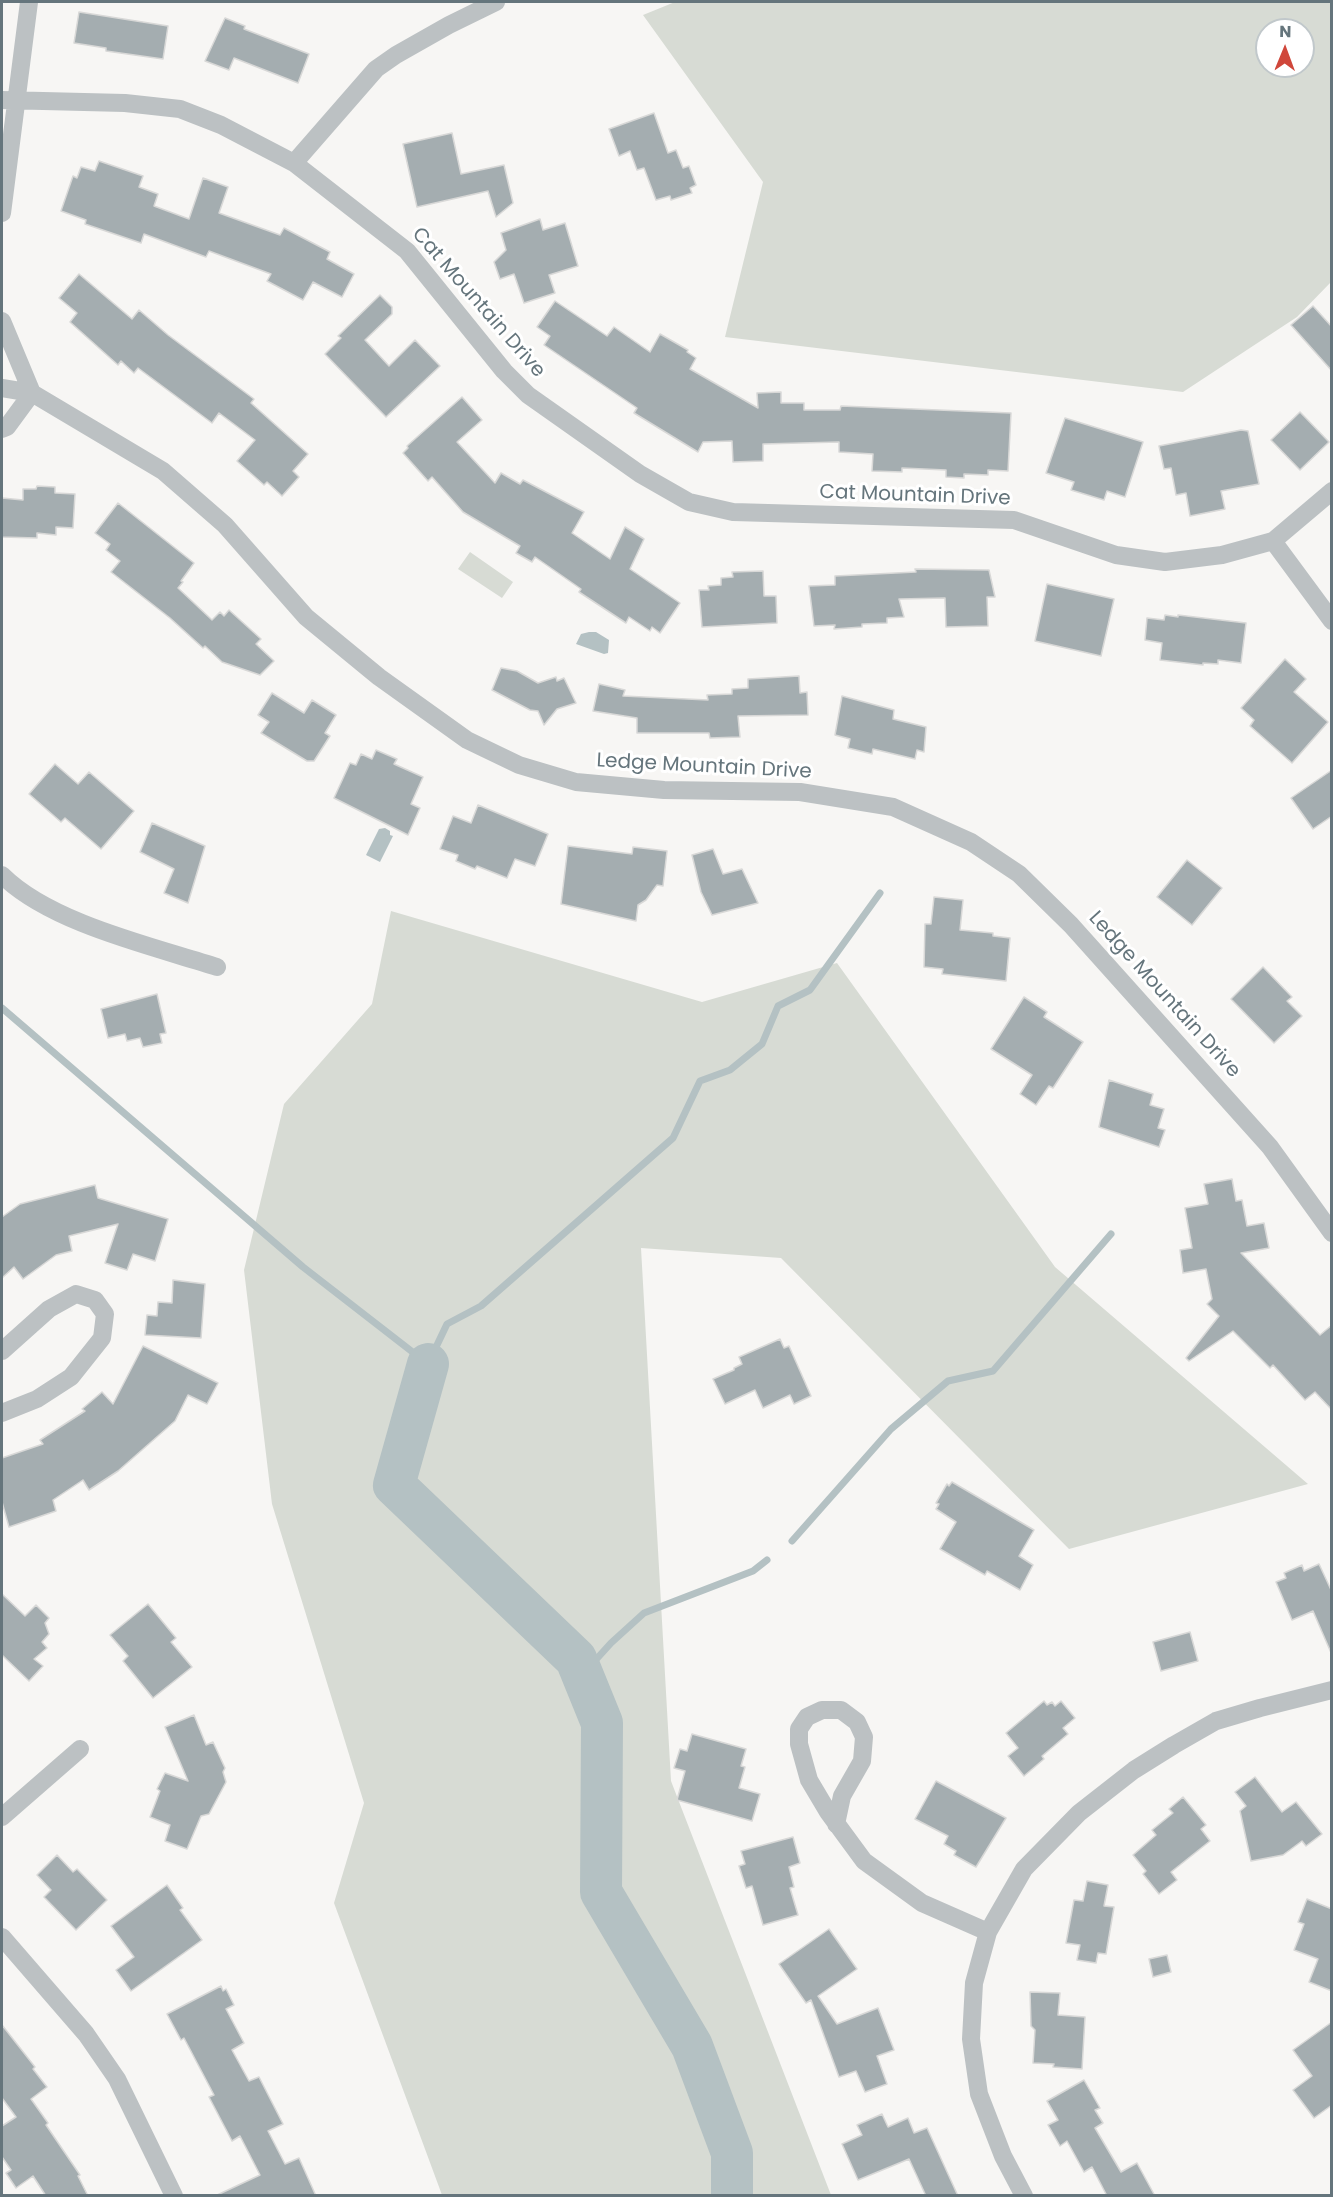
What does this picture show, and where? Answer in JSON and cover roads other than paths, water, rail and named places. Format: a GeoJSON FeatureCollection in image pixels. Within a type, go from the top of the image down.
{"type":"FeatureCollection","features":[{"type":"Feature","properties":{"kind":"street"},"geometry":{"type":"LineString","coordinates":[[2,213],[9,101],[29,2]]}},
{"type":"Feature","properties":{"kind":"street"},"geometry":{"type":"LineString","coordinates":[[294,164],[376,69],[422,40],[495,2]]}},
{"type":"Feature","properties":{"kind":"street","name":"Cat Mountain Drive"},"geometry":{"type":"LineString","coordinates":[[9,101],[125,103],[180,109],[221,125],[294,164],[407,251],[504,371],[528,395],[640,474],[689,502],[733,512],[1014,520],[1116,555],[1165,562],[1222,555],[1273,541],[1332,490]]}},
{"type":"Feature","properties":{"kind":"street"},"geometry":{"type":"LineString","coordinates":[[2,321],[32,393]]}},
{"type":"Feature","properties":{"kind":"street"},"geometry":{"type":"LineString","coordinates":[[2,388],[32,393]]}},
{"type":"Feature","properties":{"kind":"street"},"geometry":{"type":"LineString","coordinates":[[2,429],[7,427],[32,393]]}},
{"type":"Feature","properties":{"kind":"street","name":"Ledge Mountain Drive"},"geometry":{"type":"LineString","coordinates":[[32,393],[163,471],[225,525],[306,617],[379,677],[467,740],[519,765],[576,782],[664,790],[800,792],[893,807],[971,842],[1018,874],[1071,925],[1270,1147],[1332,1233]]}},
{"type":"Feature","properties":{"kind":"street"},"geometry":{"type":"LineString","coordinates":[[1273,541],[1332,621]]}},
{"type":"Feature","properties":{"kind":"street"},"geometry":{"type":"LineString","coordinates":[[2,875],[47,908],[94,927],[217,967]]}},
{"type":"Feature","properties":{"kind":"street"},"geometry":{"type":"LineString","coordinates":[[2,1351],[49,1309],[75,1294],[95,1300],[105,1314],[102,1338],[71,1377],[37,1399],[2,1413]]}},
{"type":"Feature","properties":{"kind":"street"},"geometry":{"type":"LineString","coordinates":[[1024,2196],[1003,2156],[979,2094],[971,2039],[974,1983],[988,1932],[1024,1869],[1079,1813],[1134,1770],[1216,1721],[1332,1690]]}},
{"type":"Feature","properties":{"kind":"street"},"geometry":{"type":"LineString","coordinates":[[836,1824],[842,1796],[862,1761],[864,1737],[857,1722],[841,1710],[822,1710],[807,1717],[799,1729],[799,1744],[809,1780],[836,1824],[864,1861],[922,1902],[988,1932]]}},
{"type":"Feature","properties":{"kind":"street"},"geometry":{"type":"LineString","coordinates":[[2,1817],[80,1749]]}},
{"type":"Feature","properties":{"kind":"street"},"geometry":{"type":"LineString","coordinates":[[2,1937],[87,2034],[117,2079],[174,2196]]}},
{"type":"Feature","properties":{"kind":"waterway"},"geometry":{"type":"LineString","coordinates":[[2,1008],[303,1267],[428,1364],[447,1324],[481,1306],[673,1138],[700,1081],[730,1070],[762,1044],[778,1006],[810,990],[880,893]]}},
{"type":"Feature","properties":{"kind":"waterway"},"geometry":{"type":"LineString","coordinates":[[792,1541],[891,1429],[948,1381],[993,1371],[1111,1234]]}},
{"type":"Feature","properties":{"kind":"waterway"},"geometry":{"type":"LineString","coordinates":[[428,1364],[394,1485],[576,1659],[602,1723],[601,1892],[692,2046],[732,2153],[732,2196]]}},
{"type":"Feature","properties":{"kind":"waterway"},"geometry":{"type":"LineString","coordinates":[[582,1675],[611,1643],[644,1613],[753,1571],[767,1560]]}}]}
